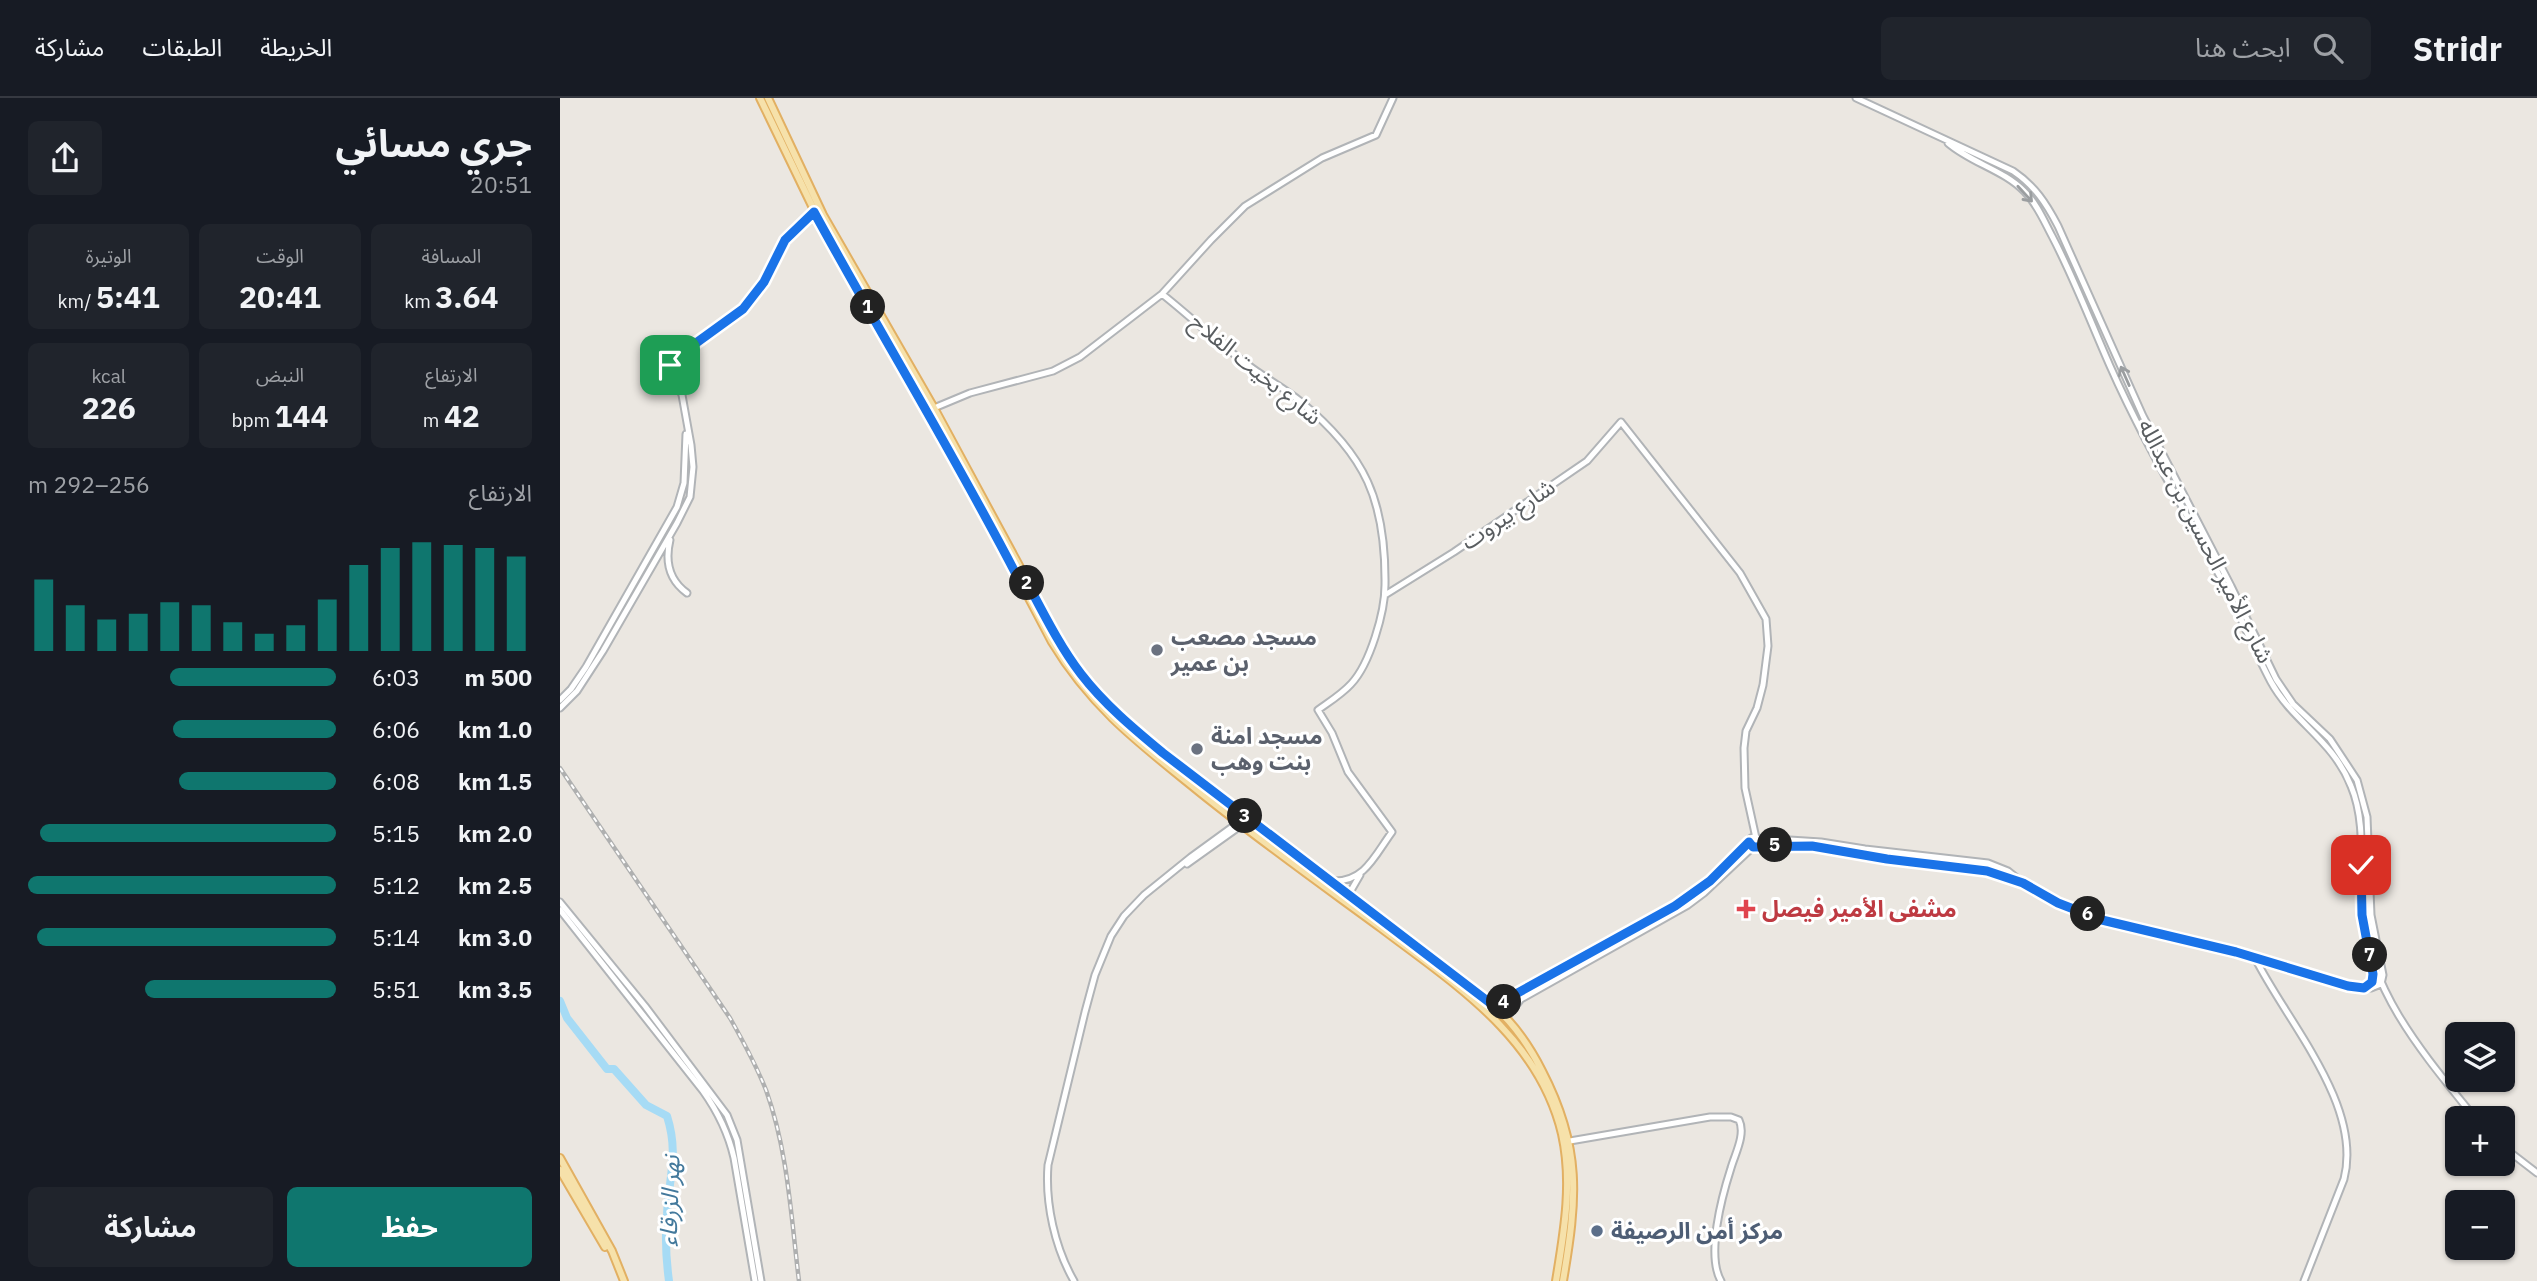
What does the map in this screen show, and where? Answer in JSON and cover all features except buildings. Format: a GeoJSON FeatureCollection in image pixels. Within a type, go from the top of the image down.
{"type":"FeatureCollection","features":[{"type":"Feature","properties":{"kind":"main road"},"geometry":{"type":"LineString","coordinates":[[760,98],[814,212],[1013,561]]}},
{"type":"Feature","properties":{"kind":"main road"},"geometry":{"type":"LineString","coordinates":[[768,98],[823,215],[934,408],[1061,657],[1097,702],[1141,746],[1240,824],[1449,979],[1509,1027],[1533,1055],[1556,1098],[1570,1141],[1575,1187],[1572,1227],[1556,1281]]}},
{"type":"Feature","properties":{"kind":"main road"},"geometry":{"type":"LineString","coordinates":[[1021,576],[1085,679],[1138,733],[1333,881],[1506,1018],[1540,1079],[1562,1135],[1568,1170],[1563,1281]]}},
{"type":"Feature","properties":{"kind":"main road"},"geometry":{"type":"LineString","coordinates":[[560,1158],[564,1172],[622,1281]]}},
{"type":"Feature","properties":{"kind":"street"},"geometry":{"type":"LineString","coordinates":[[934,408],[970,393],[1059,368],[1080,357],[1163,294],[1245,206],[1322,158],[1376,135],[1393,98]]}},
{"type":"Feature","properties":{"kind":"street","name":"شارع الأمير الحسين بن عبدالله"},"geometry":{"type":"LineString","coordinates":[[1856,98],[2012,171],[2031,184],[2042,197],[2058,226],[2156,443],[2291,706]]}},
{"type":"Feature","properties":{"kind":"street","name":"شارع الأمير الحسين بن عبدالله"},"geometry":{"type":"LineString","coordinates":[[1948,143],[1972,160],[2010,180],[2031,199],[2060,251],[2111,368],[2226,589],[2271,683],[2291,706],[2330,739],[2361,792],[2367,817],[2369,896],[2383,975],[2381,984]]}},
{"type":"Feature","properties":{"kind":"street"},"geometry":{"type":"LineString","coordinates":[[560,708],[582,684],[687,503],[692,483],[692,454],[682,396],[671,369],[671,362],[743,309],[764,282],[785,240],[814,212]]}},
{"type":"Feature","properties":{"kind":"street","name":"شارع بخيت الفلاح"},"geometry":{"type":"LineString","coordinates":[[1163,294],[1244,362],[1298,399],[1353,455],[1371,486],[1379,510],[1384,548],[1385,595],[1380,619],[1357,677],[1349,687],[1318,709],[1332,733],[1348,772],[1392,832],[1362,872]]}},
{"type":"Feature","properties":{"kind":"street"},"geometry":{"type":"LineString","coordinates":[[560,700],[582,674],[672,518],[684,483],[687,420]]}},
{"type":"Feature","properties":{"kind":"street","name":"شارع بيروت"},"geometry":{"type":"LineString","coordinates":[[1385,595],[1581,466],[1593,456],[1621,422],[1740,573],[1766,619],[1768,646],[1763,685],[1757,708],[1746,731],[1744,748],[1745,788],[1755,825],[1754,841]]}},
{"type":"Feature","properties":{"kind":"street"},"geometry":{"type":"LineString","coordinates":[[2150,446],[2156,443]]}},
{"type":"Feature","properties":{"kind":"street"},"geometry":{"type":"LineString","coordinates":[[684,483],[692,483]]}},
{"type":"Feature","properties":{"kind":"street"},"geometry":{"type":"LineString","coordinates":[[672,532],[667,553],[670,570],[687,593]]}},
{"type":"Feature","properties":{"kind":"street"},"geometry":{"type":"LineString","coordinates":[[636,582],[643,583]]}},
{"type":"Feature","properties":{"kind":"street","name":"شارع الأمير الحسين بن عبدالله"},"geometry":{"type":"LineString","coordinates":[[2345,767],[2360,828],[2362,915],[2371,959],[2388,996],[2430,1060],[2466,1106]]}},
{"type":"Feature","properties":{"kind":"street"},"geometry":{"type":"LineString","coordinates":[[1074,1281],[1059,1253],[1047,1184],[1048,1166],[1095,975],[1111,936],[1136,903],[1248,818]]}},
{"type":"Feature","properties":{"kind":"street"},"geometry":{"type":"LineString","coordinates":[[1506,1018],[1521,999],[1698,898],[1754,841]]}},
{"type":"Feature","properties":{"kind":"street"},"geometry":{"type":"LineString","coordinates":[[1494,1006],[1675,906],[1710,881],[1754,841],[1831,848],[1887,859],[1987,871],[2023,883],[2058,903],[2102,920],[2255,958],[2388,996]]}},
{"type":"Feature","properties":{"kind":"street"},"geometry":{"type":"LineString","coordinates":[[1333,881],[1349,881],[1362,872]]}},
{"type":"Feature","properties":{"kind":"street"},"geometry":{"type":"LineString","coordinates":[[1349,894],[1362,872]]}},
{"type":"Feature","properties":{"kind":"street"},"geometry":{"type":"LineString","coordinates":[[560,902],[712,1102],[737,1157],[761,1281]]}},
{"type":"Feature","properties":{"kind":"street"},"geometry":{"type":"LineString","coordinates":[[560,910],[591,944]]}},
{"type":"Feature","properties":{"kind":"street"},"geometry":{"type":"LineString","coordinates":[[2255,958],[2332,1092],[2342,1115],[2346,1135],[2347,1161],[2344,1179],[2304,1281]]}},
{"type":"Feature","properties":{"kind":"street"},"geometry":{"type":"LineString","coordinates":[[2364,988],[2372,982],[2371,959]]}},
{"type":"Feature","properties":{"kind":"street"},"geometry":{"type":"LineString","coordinates":[[2364,988],[2381,984]]}},
{"type":"Feature","properties":{"kind":"street"},"geometry":{"type":"LineString","coordinates":[[1570,1141],[1710,1117],[1731,1117],[1739,1120],[1741,1132],[1723,1199],[1716,1238],[1715,1265],[1721,1281]]}},
{"type":"Feature","properties":{"kind":"street"},"geometry":{"type":"LineString","coordinates":[[2515,1155],[2535,1169]]}},
{"type":"Feature","properties":{"kind":"street"},"geometry":{"type":"LineString","coordinates":[[752,1241],[755,1281]]}},
{"type":"Feature","properties":{"kind":"waterway","name":"نهر الزرقاء"},"geometry":{"type":"LineString","coordinates":[[560,1001],[567,1018],[607,1069],[614,1069],[646,1105],[667,1116],[673,1154],[666,1231],[669,1281]]}},
{"type":"Feature","properties":{"kind":"railway"},"geometry":{"type":"LineString","coordinates":[[560,768],[730,1018],[758,1071],[773,1113],[784,1160],[799,1281]]}},
{"type":"Feature","properties":{"kind":"place","name":"مسجد مصعب بن عمير"},"geometry":{"type":"Point","coordinates":[1157,650]}},
{"type":"Feature","properties":{"kind":"place","name":"مسجد امنة بنت وهب"},"geometry":{"type":"Point","coordinates":[1197,749]}},
{"type":"Feature","properties":{"kind":"place","name":"مشفى الأمير فيصل"},"geometry":{"type":"Point","coordinates":[1746,909]}},
{"type":"Feature","properties":{"kind":"place","name":"مركز أمن الرصيفة"},"geometry":{"type":"Point","coordinates":[1597,1231]}},
{"type":"Feature","properties":{"kind":"route"},"geometry":{"type":"LineString","coordinates":[[670,365],[674,359],[735,317],[753,299],[785,240],[814,212],[924,403],[1018,578],[1023,575],[1085,679],[1123,719],[1163,753],[1494,1006],[1675,906],[1710,881],[1749,842],[1753,847],[1812,846],[1887,859],[1987,871],[2023,883],[2058,903],[2102,920],[2236,952],[2348,986],[2364,988],[2372,982],[2373,974],[2362,915],[2361,865]]}}]}
